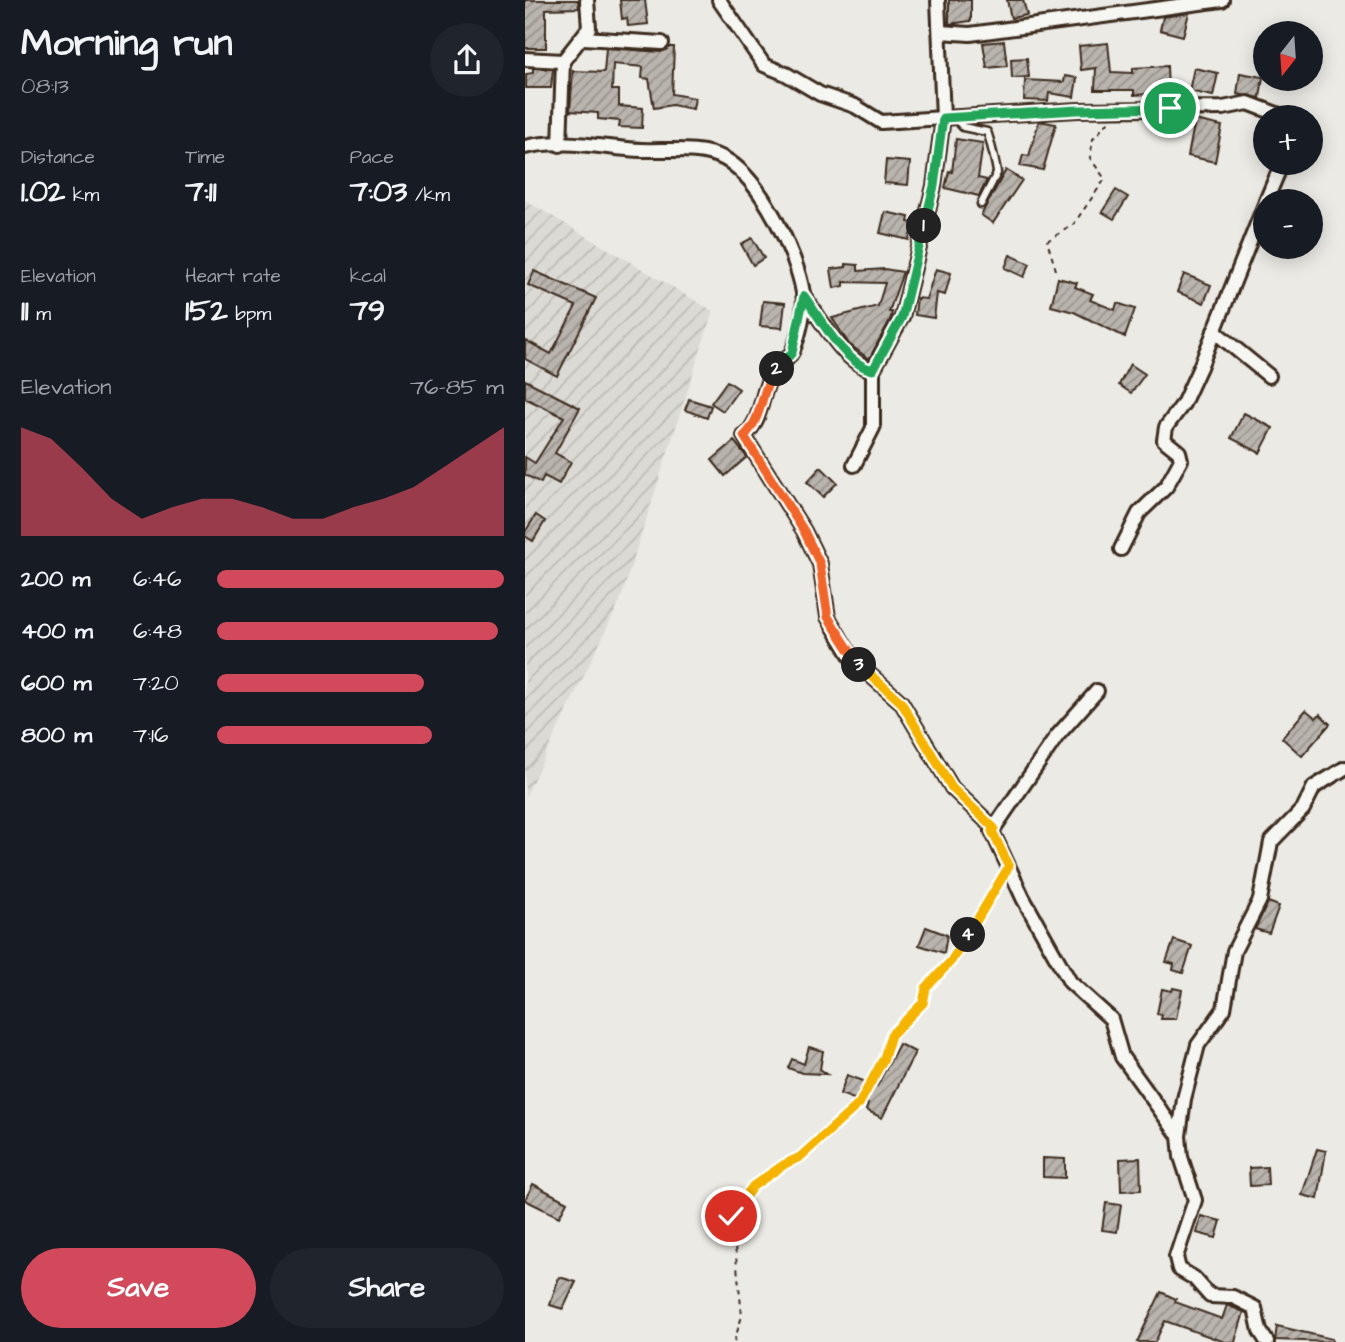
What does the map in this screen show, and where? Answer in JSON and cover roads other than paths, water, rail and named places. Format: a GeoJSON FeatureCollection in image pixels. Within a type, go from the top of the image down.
{"type":"FeatureCollection","features":[{"type":"Feature","properties":{"kind":"street"},"geometry":{"type":"LineString","coordinates":[[560,145],[563,61],[584,38],[589,28],[587,0]]}},
{"type":"Feature","properties":{"kind":"street"},"geometry":{"type":"LineString","coordinates":[[719,0],[764,65],[786,74],[820,94],[855,106],[881,122],[1110,109],[1223,108],[1248,103],[1253,105]]}},
{"type":"Feature","properties":{"kind":"street"},"geometry":{"type":"LineString","coordinates":[[854,465],[873,428],[873,370],[902,317],[949,118],[938,0]]}},
{"type":"Feature","properties":{"kind":"street"},"geometry":{"type":"LineString","coordinates":[[940,32],[970,34],[1222,0]]}},
{"type":"Feature","properties":{"kind":"street"},"geometry":{"type":"LineString","coordinates":[[584,38],[662,43]]}},
{"type":"Feature","properties":{"kind":"street"},"geometry":{"type":"LineString","coordinates":[[525,59],[563,61]]}},
{"type":"Feature","properties":{"kind":"street"},"geometry":{"type":"LineString","coordinates":[[525,147],[560,145],[698,152],[726,159],[754,183],[794,257],[804,296],[845,351],[865,368],[873,370]]}},
{"type":"Feature","properties":{"kind":"street"},"geometry":{"type":"LineString","coordinates":[[1121,549],[1139,513],[1166,488],[1181,460],[1179,452],[1164,440],[1166,427],[1183,404],[1253,235]]}},
{"type":"Feature","properties":{"kind":"street"},"geometry":{"type":"LineString","coordinates":[[804,296],[792,353],[771,375],[764,402],[751,430],[744,436],[804,531],[820,564],[828,617],[853,660],[901,702],[952,788],[994,828]]}},
{"type":"Feature","properties":{"kind":"street"},"geometry":{"type":"LineString","coordinates":[[1214,331],[1269,376]]}},
{"type":"Feature","properties":{"kind":"street"},"geometry":{"type":"LineString","coordinates":[[1097,691],[1056,736],[992,831],[1070,982],[1111,1019],[1122,1057],[1179,1136]]}},
{"type":"Feature","properties":{"kind":"street"},"geometry":{"type":"LineString","coordinates":[[1267,1342],[1260,1331],[1255,1308],[1233,1297],[1210,1296],[1194,1278],[1179,1269],[1176,1257],[1195,1200],[1181,1157],[1179,1136],[1184,1099],[1198,1045],[1224,1009],[1234,951],[1260,900],[1271,842],[1303,809],[1314,787],[1345,768]]}},
{"type":"Feature","properties":{"kind":"lane"},"geometry":{"type":"LineString","coordinates":[[949,118],[963,127],[990,135],[991,154],[997,173],[981,204]]}}]}
